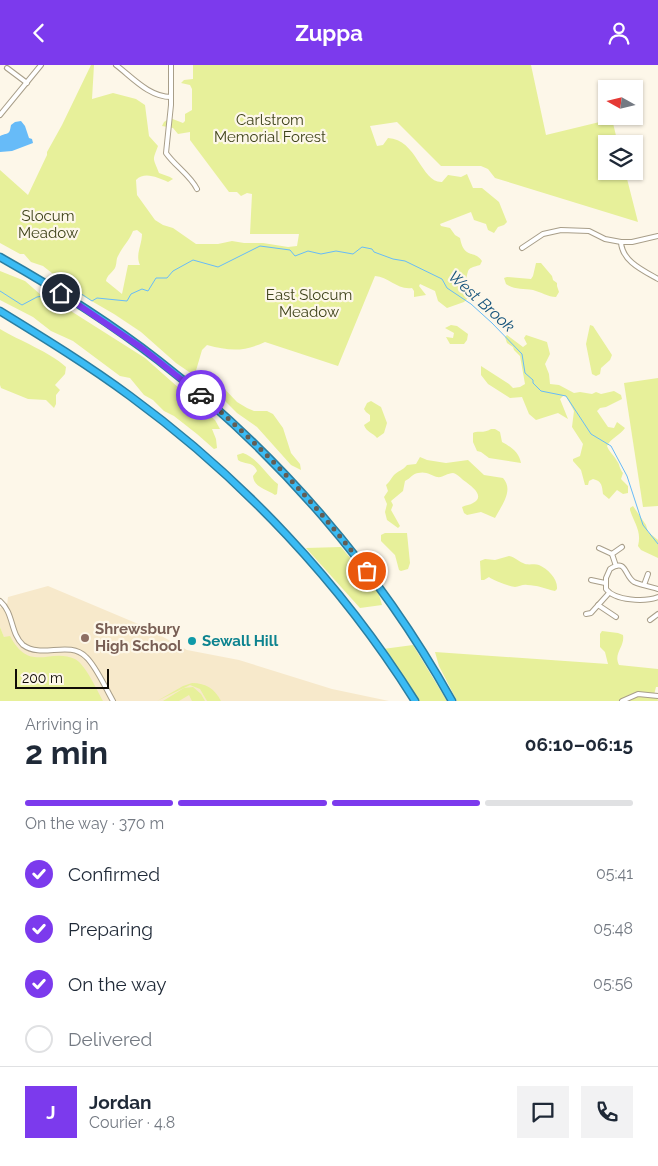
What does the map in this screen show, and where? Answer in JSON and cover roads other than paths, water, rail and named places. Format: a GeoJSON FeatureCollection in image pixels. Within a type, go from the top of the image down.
{"type":"FeatureCollection","features":[{"type":"Feature","properties":{"kind":"highway"},"geometry":{"type":"LineString","coordinates":[[0,257],[73,300],[158,359],[211,403],[262,452],[302,494],[372,578],[413,637],[452,701]]}},
{"type":"Feature","properties":{"kind":"highway"},"geometry":{"type":"LineString","coordinates":[[0,311],[131,396],[184,438],[239,488],[295,545],[347,605],[415,701]]}},
{"type":"Feature","properties":{"kind":"street"},"geometry":{"type":"LineString","coordinates":[[0,115],[41,65]]}},
{"type":"Feature","properties":{"kind":"street"},"geometry":{"type":"LineString","coordinates":[[116,65],[153,93],[171,97]]}},
{"type":"Feature","properties":{"kind":"street"},"geometry":{"type":"LineString","coordinates":[[171,65],[171,97],[166,153],[178,168],[193,181],[197,189]]}},
{"type":"Feature","properties":{"kind":"street"},"geometry":{"type":"LineString","coordinates":[[7,68],[27,83]]}},
{"type":"Feature","properties":{"kind":"street"},"geometry":{"type":"LineString","coordinates":[[522,248],[543,234],[562,230],[588,231],[605,239],[621,242],[645,240],[658,236]]}},
{"type":"Feature","properties":{"kind":"street"},"geometry":{"type":"LineString","coordinates":[[621,242],[621,248],[628,260],[658,279]]}},
{"type":"Feature","properties":{"kind":"street"},"geometry":{"type":"LineString","coordinates":[[612,554],[622,547]]}},
{"type":"Feature","properties":{"kind":"street"},"geometry":{"type":"LineString","coordinates":[[600,548],[612,554],[616,566]]}},
{"type":"Feature","properties":{"kind":"street"},"geometry":{"type":"LineString","coordinates":[[657,598],[638,600],[609,593],[605,583],[608,571],[616,566],[626,569],[632,580],[658,589]]}},
{"type":"Feature","properties":{"kind":"street"},"geometry":{"type":"LineString","coordinates":[[644,585],[648,574]]}},
{"type":"Feature","properties":{"kind":"street"},"geometry":{"type":"LineString","coordinates":[[591,580],[605,583]]}},
{"type":"Feature","properties":{"kind":"street"},"geometry":{"type":"LineString","coordinates":[[586,614],[591,613],[609,593]]}},
{"type":"Feature","properties":{"kind":"street"},"geometry":{"type":"LineString","coordinates":[[0,601],[7,609],[16,635],[23,645],[36,650],[66,649],[87,657],[113,701]]}},
{"type":"Feature","properties":{"kind":"street"},"geometry":{"type":"LineString","coordinates":[[598,605],[616,617]]}},
{"type":"Feature","properties":{"kind":"street"},"geometry":{"type":"LineString","coordinates":[[650,620],[658,614]]}},
{"type":"Feature","properties":{"kind":"street"},"geometry":{"type":"LineString","coordinates":[[622,701],[638,694],[658,696]]}},
{"type":"Feature","properties":{"kind":"water"},"geometry":{"type":"Polygon","coordinates":[[[21,121],[33,143],[12,151],[0,152],[0,136],[8,133],[11,125],[15,122],[21,121]]]}},
{"type":"Feature","properties":{"kind":"waterway","name":"West Brook"},"geometry":{"type":"LineString","coordinates":[[68,288],[71,287],[92,301],[97,298],[127,301],[131,294],[142,289],[148,291],[156,278],[167,278],[173,271],[193,260],[218,267],[260,246],[290,250],[295,256],[308,251],[321,254],[336,251],[353,254],[362,247],[372,249],[374,252],[393,259],[405,261],[442,279],[447,288],[471,304],[522,354],[525,373],[533,380],[533,383],[541,391],[566,396],[591,434],[611,446],[627,476],[643,525],[658,544]]}},
{"type":"Feature","properties":{"kind":"waterway","name":"West Brook"},"geometry":{"type":"LineString","coordinates":[[0,291],[22,305],[37,297],[49,295]]}},
{"type":"Feature","properties":{"kind":"place","name":"Shrewsbury High School"},"geometry":{"type":"Point","coordinates":[85,638]}},
{"type":"Feature","properties":{"kind":"place","name":"Sewall Hill"},"geometry":{"type":"Point","coordinates":[192,641]}},
{"type":"Feature","properties":{"kind":"park label","name":"Carlstrom Memorial Forest"},"geometry":{"type":"Point","coordinates":[270,128]}},
{"type":"Feature","properties":{"kind":"park label","name":"Slocum Meadow"},"geometry":{"type":"Point","coordinates":[48,224]}},
{"type":"Feature","properties":{"kind":"park label","name":"East Slocum Meadow"},"geometry":{"type":"Point","coordinates":[309,304]}}]}
